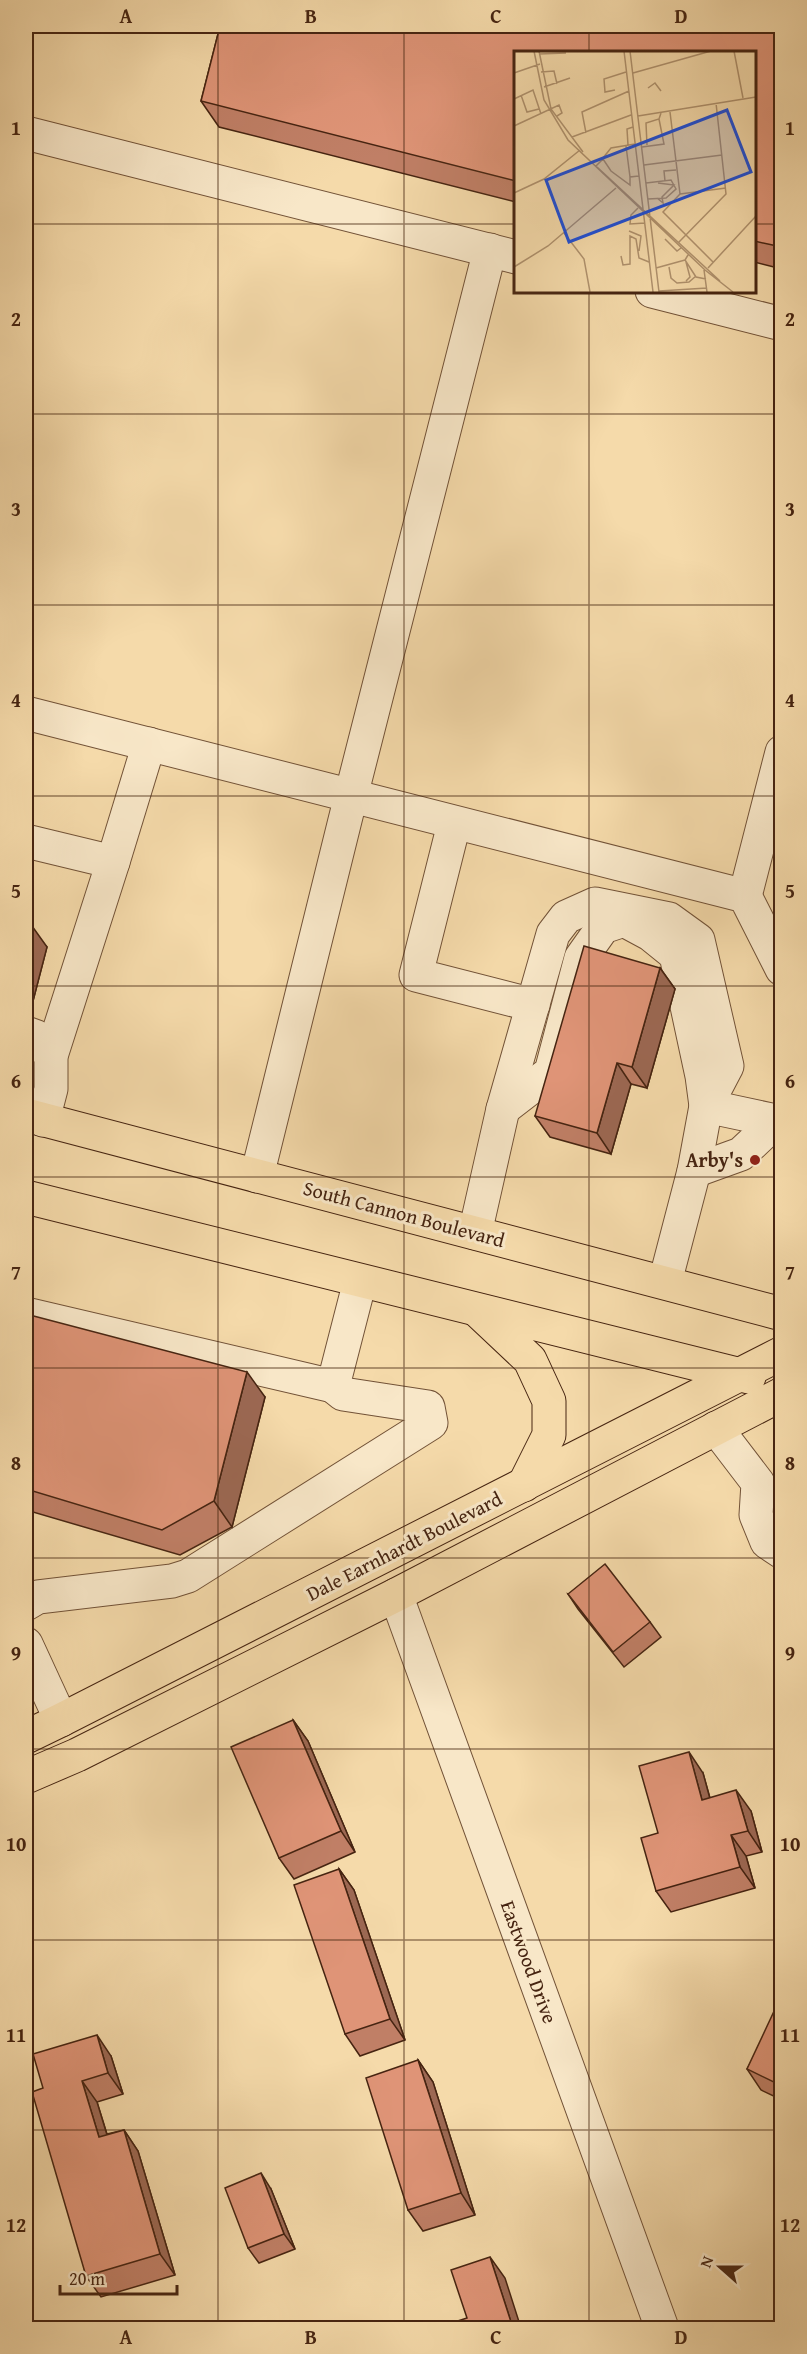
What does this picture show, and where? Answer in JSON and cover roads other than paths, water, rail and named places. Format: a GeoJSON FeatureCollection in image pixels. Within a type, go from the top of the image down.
{"type":"FeatureCollection","features":[{"type":"Feature","properties":{"kind":"main road","name":"South Cannon Boulevard"},"geometry":{"type":"LineString","coordinates":[[34,1118],[782,1314]]}},
{"type":"Feature","properties":{"kind":"main road"},"geometry":{"type":"LineString","coordinates":[[26,1197],[782,1385]]}},
{"type":"Feature","properties":{"kind":"main road"},"geometry":{"type":"LineString","coordinates":[[477,1310],[530,1360],[549,1401],[549,1435],[524,1485]]}},
{"type":"Feature","properties":{"kind":"main road","name":"Dale Earnhardt Boulevard"},"geometry":{"type":"LineString","coordinates":[[26,1737],[782,1353]]}},
{"type":"Feature","properties":{"kind":"main road","name":"Dale Earnhardt Boulevard"},"geometry":{"type":"LineString","coordinates":[[26,1777],[77,1755],[396,1595],[782,1394]]}},
{"type":"Feature","properties":{"kind":"street"},"geometry":{"type":"LineString","coordinates":[[26,133],[503,253],[351,796],[257,1176]]}},
{"type":"Feature","properties":{"kind":"street"},"geometry":{"type":"LineString","coordinates":[[656,292],[782,324]]}},
{"type":"Feature","properties":{"kind":"street"},"geometry":{"type":"LineString","coordinates":[[26,713],[745,897]]}},
{"type":"Feature","properties":{"kind":"street"},"geometry":{"type":"LineString","coordinates":[[34,1118],[51,1089],[51,1056],[149,744]]}},
{"type":"Feature","properties":{"kind":"street"},"geometry":{"type":"LineString","coordinates":[[782,752],[745,897],[782,969]]}},
{"type":"Feature","properties":{"kind":"street"},"geometry":{"type":"LineString","coordinates":[[454,824],[416,975],[533,1005]]}},
{"type":"Feature","properties":{"kind":"street"},"geometry":{"type":"LineString","coordinates":[[26,841],[113,862]]}},
{"type":"Feature","properties":{"kind":"street"},"geometry":{"type":"LineString","coordinates":[[475,1233],[503,1109],[553,934],[566,917],[595,904],[669,919],[698,940],[727,1066],[706,1106],[694,1171],[665,1282]]}},
{"type":"Feature","properties":{"kind":"street"},"geometry":{"type":"LineString","coordinates":[[503,1109],[551,1072],[581,958],[603,927],[624,920],[650,933],[676,955],[702,1076],[706,1106]]}},
{"type":"Feature","properties":{"kind":"street"},"geometry":{"type":"LineString","coordinates":[[26,1033],[37,1037],[51,1056]]}},
{"type":"Feature","properties":{"kind":"street"},"geometry":{"type":"LineString","coordinates":[[706,1106],[779,1119]]}},
{"type":"Feature","properties":{"kind":"street"},"geometry":{"type":"LineString","coordinates":[[694,1171],[741,1154],[779,1119]]}},
{"type":"Feature","properties":{"kind":"street"},"geometry":{"type":"LineString","coordinates":[[333,1386],[360,1281]]}},
{"type":"Feature","properties":{"kind":"street"},"geometry":{"type":"LineString","coordinates":[[26,1314],[333,1386],[343,1395],[428,1407],[431,1423],[188,1576],[172,1581],[38,1597],[26,1604]]}},
{"type":"Feature","properties":{"kind":"street"},"geometry":{"type":"LineString","coordinates":[[716,1428],[758,1483],[756,1515],[767,1542],[782,1552]]}},
{"type":"Feature","properties":{"kind":"street","name":"Eastwood Drive"},"geometry":{"type":"LineString","coordinates":[[396,1595],[662,2328]]}},
{"type":"Feature","properties":{"kind":"street"},"geometry":{"type":"LineString","coordinates":[[26,1644],[61,1720]]}},
{"type":"Feature","properties":{"kind":"place","name":"Arby's"},"geometry":{"type":"Point","coordinates":[755,1160]}}]}
